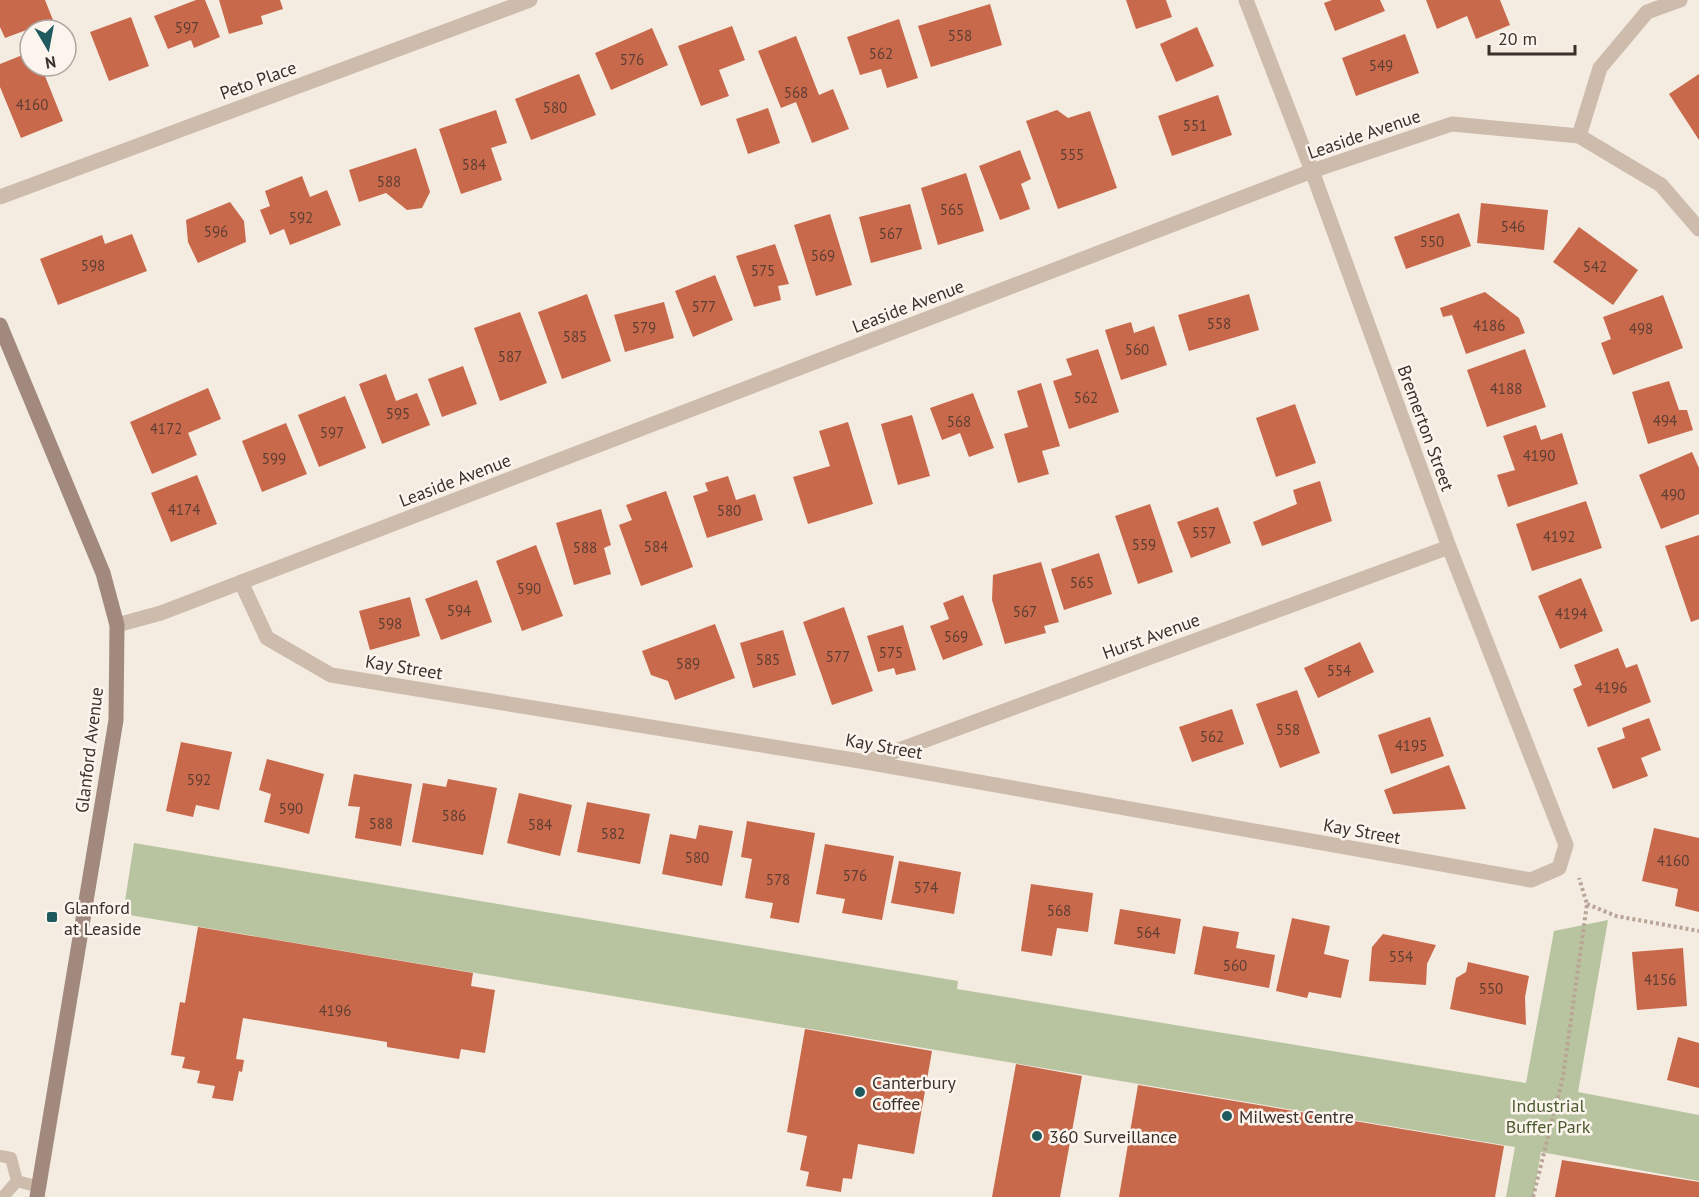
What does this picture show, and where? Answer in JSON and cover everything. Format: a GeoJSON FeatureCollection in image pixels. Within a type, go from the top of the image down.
{"type":"FeatureCollection","features":[{"type":"Feature","properties":{"kind":"main road","name":"Glanford Avenue"},"geometry":{"type":"LineString","coordinates":[[0,325],[103,573],[117,625],[116,720],[38,1192]]}},
{"type":"Feature","properties":{"kind":"street","name":"Peto Place"},"geometry":{"type":"LineString","coordinates":[[0,197],[530,0]]}},
{"type":"Feature","properties":{"kind":"street","name":"Bremerton Street"},"geometry":{"type":"LineString","coordinates":[[1246,0],[1312,171],[1449,547],[1566,846],[1559,868]]}},
{"type":"Feature","properties":{"kind":"street"},"geometry":{"type":"LineString","coordinates":[[1578,135],[1600,68],[1647,12],[1680,0]]}},
{"type":"Feature","properties":{"kind":"street","name":"Leaside Avenue"},"geometry":{"type":"LineString","coordinates":[[117,625],[161,613],[1312,171],[1452,124],[1578,135],[1661,185],[1699,229]]}},
{"type":"Feature","properties":{"kind":"street","name":"Hurst Avenue"},"geometry":{"type":"LineString","coordinates":[[866,762],[1449,547]]}},
{"type":"Feature","properties":{"kind":"street","name":"Kay Street"},"geometry":{"type":"LineString","coordinates":[[241,582],[267,638],[331,675],[866,762],[1531,880],[1559,868]]}},
{"type":"Feature","properties":{"kind":"lane"},"geometry":{"type":"LineString","coordinates":[[0,1156],[11,1158],[17,1181],[38,1192]]}},
{"type":"Feature","properties":{"kind":"lane"},"geometry":{"type":"LineString","coordinates":[[3,1197],[17,1181]]}},
{"type":"Feature","properties":{"kind":"path"},"geometry":{"type":"LineString","coordinates":[[1533,1197],[1563,1077],[1587,904],[1616,916],[1699,931]]}},
{"type":"Feature","properties":{"kind":"green space","name":"Industrial Buffer Park"},"geometry":{"type":"Polygon","coordinates":[[[134,843],[958,981],[957,989],[1526,1083],[1554,931],[1608,920],[1578,1092],[1699,1115],[1699,1181],[1541,1152],[1533,1197],[1506,1197],[1515,1147],[123,914],[134,843]]]}},
{"type":"Feature","properties":{"kind":"building"},"geometry":{"type":"Polygon","coordinates":[[[0,0],[45,0],[52,18],[18,18],[18,33],[5,38],[0,27],[0,0]]]}},
{"type":"Feature","properties":{"kind":"building"},"geometry":{"type":"Polygon","coordinates":[[[196,0],[205,0],[220,37],[194,48],[191,40],[168,49],[154,16],[196,0]]]}},
{"type":"Feature","properties":{"kind":"building"},"geometry":{"type":"Polygon","coordinates":[[[219,0],[280,0],[283,9],[261,16],[263,24],[229,34],[219,0]]]}},
{"type":"Feature","properties":{"kind":"building"},"geometry":{"type":"Polygon","coordinates":[[[1126,0],[1166,0],[1172,17],[1136,29],[1126,0]]]}},
{"type":"Feature","properties":{"kind":"building"},"geometry":{"type":"Polygon","coordinates":[[[1332,0],[1380,0],[1385,11],[1335,31],[1324,3],[1332,0]]]}},
{"type":"Feature","properties":{"kind":"building"},"geometry":{"type":"Polygon","coordinates":[[[1426,0],[1500,0],[1510,25],[1476,39],[1467,16],[1437,29],[1426,0]]]}},
{"type":"Feature","properties":{"kind":"building"},"geometry":{"type":"Polygon","coordinates":[[[990,4],[1002,45],[931,67],[918,26],[990,4]]]}},
{"type":"Feature","properties":{"kind":"building"},"geometry":{"type":"Polygon","coordinates":[[[131,17],[149,66],[109,81],[90,32],[131,17]]]}},
{"type":"Feature","properties":{"kind":"building"},"geometry":{"type":"Polygon","coordinates":[[[899,19],[918,78],[887,88],[881,69],[860,75],[847,37],[899,19]]]}},
{"type":"Feature","properties":{"kind":"building"},"geometry":{"type":"Polygon","coordinates":[[[732,26],[745,60],[719,70],[729,96],[701,106],[678,46],[732,26]]]}},
{"type":"Feature","properties":{"kind":"building"},"geometry":{"type":"Polygon","coordinates":[[[1197,27],[1214,66],[1176,82],[1160,44],[1197,27]]]}},
{"type":"Feature","properties":{"kind":"building"},"geometry":{"type":"Polygon","coordinates":[[[652,28],[668,65],[611,90],[595,53],[652,28]]]}},
{"type":"Feature","properties":{"kind":"building"},"geometry":{"type":"Polygon","coordinates":[[[1405,34],[1419,73],[1356,96],[1342,58],[1405,34]]]}},
{"type":"Feature","properties":{"kind":"building"},"geometry":{"type":"Polygon","coordinates":[[[796,36],[819,95],[833,89],[849,129],[812,143],[796,102],[781,108],[758,51],[796,36]]]}},
{"type":"Feature","properties":{"kind":"building"},"geometry":{"type":"Polygon","coordinates":[[[18,57],[18,78],[46,78],[63,121],[21,138],[0,87],[0,64],[18,57]]]}},
{"type":"Feature","properties":{"kind":"building"},"geometry":{"type":"Polygon","coordinates":[[[579,74],[596,115],[531,140],[515,99],[579,74]]]}},
{"type":"Feature","properties":{"kind":"building"},"geometry":{"type":"Polygon","coordinates":[[[1699,74],[1699,140],[1669,94],[1699,74]]]}},
{"type":"Feature","properties":{"kind":"building"},"geometry":{"type":"Polygon","coordinates":[[[1218,95],[1232,135],[1172,156],[1158,116],[1218,95]]]}},
{"type":"Feature","properties":{"kind":"building"},"geometry":{"type":"Polygon","coordinates":[[[768,108],[780,143],[748,154],[736,119],[768,108]]]}},
{"type":"Feature","properties":{"kind":"building"},"geometry":{"type":"Polygon","coordinates":[[[496,110],[507,143],[491,148],[502,180],[461,194],[439,129],[496,110]]]}},
{"type":"Feature","properties":{"kind":"building"},"geometry":{"type":"Polygon","coordinates":[[[1057,110],[1068,118],[1090,111],[1117,188],[1058,209],[1026,121],[1057,110]]]}},
{"type":"Feature","properties":{"kind":"building"},"geometry":{"type":"Polygon","coordinates":[[[416,148],[430,192],[422,208],[407,210],[386,193],[359,202],[349,170],[416,148]]]}},
{"type":"Feature","properties":{"kind":"building"},"geometry":{"type":"Polygon","coordinates":[[[1020,150],[1031,179],[1021,184],[1030,209],[1000,220],[979,166],[1020,150]]]}},
{"type":"Feature","properties":{"kind":"building"},"geometry":{"type":"Polygon","coordinates":[[[966,173],[984,231],[938,245],[921,188],[966,173]]]}},
{"type":"Feature","properties":{"kind":"building"},"geometry":{"type":"Polygon","coordinates":[[[302,176],[310,197],[327,190],[341,225],[290,245],[284,229],[270,235],[260,210],[270,206],[265,191],[302,176]]]}},
{"type":"Feature","properties":{"kind":"building"},"geometry":{"type":"Polygon","coordinates":[[[230,202],[244,221],[246,242],[198,263],[188,242],[186,220],[230,202]]]}},
{"type":"Feature","properties":{"kind":"building"},"geometry":{"type":"Polygon","coordinates":[[[1481,203],[1548,210],[1544,250],[1477,243],[1481,203]]]}},
{"type":"Feature","properties":{"kind":"building"},"geometry":{"type":"Polygon","coordinates":[[[910,204],[922,249],[871,263],[859,217],[910,204]]]}},
{"type":"Feature","properties":{"kind":"building"},"geometry":{"type":"Polygon","coordinates":[[[1459,213],[1471,246],[1406,269],[1394,237],[1459,213]]]}},
{"type":"Feature","properties":{"kind":"building"},"geometry":{"type":"Polygon","coordinates":[[[830,214],[852,285],[816,296],[794,225],[830,214]]]}},
{"type":"Feature","properties":{"kind":"building"},"geometry":{"type":"Polygon","coordinates":[[[1579,227],[1638,270],[1613,305],[1553,262],[1579,227]]]}},
{"type":"Feature","properties":{"kind":"building"},"geometry":{"type":"Polygon","coordinates":[[[132,234],[147,271],[58,305],[40,259],[102,235],[105,244],[132,234]]]}},
{"type":"Feature","properties":{"kind":"building"},"geometry":{"type":"Polygon","coordinates":[[[775,244],[789,284],[778,286],[781,300],[754,307],[736,256],[775,244]]]}},
{"type":"Feature","properties":{"kind":"building"},"geometry":{"type":"Polygon","coordinates":[[[715,275],[733,320],[693,337],[675,291],[715,275]]]}},
{"type":"Feature","properties":{"kind":"building"},"geometry":{"type":"Polygon","coordinates":[[[1485,292],[1519,318],[1525,333],[1466,354],[1452,315],[1443,317],[1440,308],[1485,292]]]}},
{"type":"Feature","properties":{"kind":"building"},"geometry":{"type":"Polygon","coordinates":[[[587,294],[611,361],[562,379],[538,312],[587,294]]]}},
{"type":"Feature","properties":{"kind":"building"},"geometry":{"type":"Polygon","coordinates":[[[1249,294],[1259,330],[1189,351],[1178,315],[1249,294]]]}},
{"type":"Feature","properties":{"kind":"building"},"geometry":{"type":"Polygon","coordinates":[[[1663,295],[1683,348],[1613,375],[1601,343],[1611,339],[1603,317],[1663,295]]]}},
{"type":"Feature","properties":{"kind":"building"},"geometry":{"type":"Polygon","coordinates":[[[664,302],[674,338],[625,352],[614,315],[664,302]]]}},
{"type":"Feature","properties":{"kind":"building"},"geometry":{"type":"Polygon","coordinates":[[[520,312],[547,383],[500,401],[474,328],[520,312]]]}},
{"type":"Feature","properties":{"kind":"building"},"geometry":{"type":"Polygon","coordinates":[[[1131,322],[1134,333],[1154,326],[1167,365],[1121,380],[1105,330],[1131,322]]]}},
{"type":"Feature","properties":{"kind":"building"},"geometry":{"type":"Polygon","coordinates":[[[1098,349],[1119,412],[1069,429],[1053,381],[1072,375],[1066,359],[1098,349]]]}},
{"type":"Feature","properties":{"kind":"building"},"geometry":{"type":"Polygon","coordinates":[[[1525,349],[1546,407],[1487,427],[1467,370],[1525,349]]]}},
{"type":"Feature","properties":{"kind":"building"},"geometry":{"type":"Polygon","coordinates":[[[463,366],[477,404],[442,417],[428,379],[463,366]]]}},
{"type":"Feature","properties":{"kind":"building"},"geometry":{"type":"Polygon","coordinates":[[[386,374],[396,401],[417,393],[430,425],[382,444],[359,384],[386,374]]]}},
{"type":"Feature","properties":{"kind":"building"},"geometry":{"type":"Polygon","coordinates":[[[1669,381],[1679,410],[1687,410],[1693,430],[1648,444],[1632,392],[1669,381]]]}},
{"type":"Feature","properties":{"kind":"building"},"geometry":{"type":"Polygon","coordinates":[[[1041,383],[1060,446],[1042,451],[1049,474],[1018,483],[1004,434],[1028,427],[1017,391],[1041,383]]]}},
{"type":"Feature","properties":{"kind":"building"},"geometry":{"type":"Polygon","coordinates":[[[208,388],[221,419],[188,433],[197,455],[152,474],[130,422],[208,388]]]}},
{"type":"Feature","properties":{"kind":"building"},"geometry":{"type":"Polygon","coordinates":[[[973,393],[994,448],[969,457],[960,433],[942,440],[930,408],[973,393]]]}},
{"type":"Feature","properties":{"kind":"building"},"geometry":{"type":"Polygon","coordinates":[[[345,396],[366,448],[319,467],[298,415],[345,396]]]}},
{"type":"Feature","properties":{"kind":"building"},"geometry":{"type":"Polygon","coordinates":[[[1295,404],[1316,463],[1276,477],[1256,418],[1295,404]]]}},
{"type":"Feature","properties":{"kind":"building"},"geometry":{"type":"Polygon","coordinates":[[[912,415],[930,476],[898,485],[881,424],[912,415]]]}},
{"type":"Feature","properties":{"kind":"building"},"geometry":{"type":"Polygon","coordinates":[[[848,422],[873,504],[808,524],[793,477],[830,466],[819,431],[848,422]]]}},
{"type":"Feature","properties":{"kind":"building"},"geometry":{"type":"Polygon","coordinates":[[[286,423],[307,474],[262,492],[242,441],[286,423]]]}},
{"type":"Feature","properties":{"kind":"building"},"geometry":{"type":"Polygon","coordinates":[[[1536,425],[1541,440],[1562,433],[1578,484],[1508,507],[1497,475],[1515,470],[1503,436],[1536,425]]]}},
{"type":"Feature","properties":{"kind":"building"},"geometry":{"type":"Polygon","coordinates":[[[1692,452],[1699,468],[1699,514],[1661,529],[1639,475],[1692,452]]]}},
{"type":"Feature","properties":{"kind":"building"},"geometry":{"type":"Polygon","coordinates":[[[197,475],[217,524],[171,542],[151,493],[197,475]]]}},
{"type":"Feature","properties":{"kind":"building"},"geometry":{"type":"Polygon","coordinates":[[[728,476],[736,500],[755,494],[763,520],[707,538],[693,496],[708,491],[705,483],[728,476]]]}},
{"type":"Feature","properties":{"kind":"building"},"geometry":{"type":"Polygon","coordinates":[[[1320,481],[1332,521],[1262,546],[1253,522],[1297,504],[1293,490],[1320,481]]]}},
{"type":"Feature","properties":{"kind":"building"},"geometry":{"type":"Polygon","coordinates":[[[666,491],[693,567],[641,586],[619,525],[632,520],[626,505],[666,491]]]}},
{"type":"Feature","properties":{"kind":"building"},"geometry":{"type":"Polygon","coordinates":[[[1586,501],[1602,548],[1532,571],[1516,524],[1586,501]]]}},
{"type":"Feature","properties":{"kind":"building"},"geometry":{"type":"Polygon","coordinates":[[[1150,504],[1173,572],[1138,584],[1115,516],[1150,504]]]}},
{"type":"Feature","properties":{"kind":"building"},"geometry":{"type":"Polygon","coordinates":[[[1218,507],[1231,543],[1191,558],[1177,522],[1218,507]]]}},
{"type":"Feature","properties":{"kind":"building"},"geometry":{"type":"Polygon","coordinates":[[[601,509],[611,545],[604,548],[611,574],[574,585],[556,523],[601,509]]]}},
{"type":"Feature","properties":{"kind":"building"},"geometry":{"type":"Polygon","coordinates":[[[1699,535],[1699,619],[1691,622],[1665,546],[1699,535]]]}},
{"type":"Feature","properties":{"kind":"building"},"geometry":{"type":"Polygon","coordinates":[[[536,545],[563,616],[522,631],[496,561],[536,545]]]}},
{"type":"Feature","properties":{"kind":"building"},"geometry":{"type":"Polygon","coordinates":[[[1099,553],[1112,594],[1064,610],[1051,569],[1099,553]]]}},
{"type":"Feature","properties":{"kind":"building"},"geometry":{"type":"Polygon","coordinates":[[[1041,562],[1059,622],[1044,626],[1046,633],[1005,644],[992,600],[993,575],[1041,562]]]}},
{"type":"Feature","properties":{"kind":"building"},"geometry":{"type":"Polygon","coordinates":[[[1581,578],[1603,631],[1560,649],[1538,596],[1581,578]]]}},
{"type":"Feature","properties":{"kind":"building"},"geometry":{"type":"Polygon","coordinates":[[[477,580],[492,622],[441,640],[425,599],[477,580]]]}},
{"type":"Feature","properties":{"kind":"building"},"geometry":{"type":"Polygon","coordinates":[[[963,595],[983,645],[943,660],[930,626],[949,619],[943,603],[963,595]]]}},
{"type":"Feature","properties":{"kind":"building"},"geometry":{"type":"Polygon","coordinates":[[[410,597],[420,636],[370,650],[359,611],[410,597]]]}},
{"type":"Feature","properties":{"kind":"building"},"geometry":{"type":"Polygon","coordinates":[[[844,607],[873,691],[832,705],[803,622],[844,607]]]}},
{"type":"Feature","properties":{"kind":"building"},"geometry":{"type":"Polygon","coordinates":[[[715,624],[735,678],[675,700],[668,681],[651,675],[642,651],[715,624]]]}},
{"type":"Feature","properties":{"kind":"building"},"geometry":{"type":"Polygon","coordinates":[[[903,625],[916,670],[896,675],[894,668],[878,672],[867,636],[903,625]]]}},
{"type":"Feature","properties":{"kind":"building"},"geometry":{"type":"Polygon","coordinates":[[[783,630],[796,675],[753,688],[740,643],[783,630]]]}},
{"type":"Feature","properties":{"kind":"building"},"geometry":{"type":"Polygon","coordinates":[[[1360,642],[1374,672],[1318,698],[1304,668],[1360,642]]]}},
{"type":"Feature","properties":{"kind":"building"},"geometry":{"type":"Polygon","coordinates":[[[1618,648],[1626,668],[1637,664],[1651,702],[1588,727],[1573,689],[1582,685],[1574,665],[1618,648]]]}},
{"type":"Feature","properties":{"kind":"building"},"geometry":{"type":"Polygon","coordinates":[[[1297,690],[1320,753],[1280,768],[1256,704],[1297,690]]]}},
{"type":"Feature","properties":{"kind":"building"},"geometry":{"type":"Polygon","coordinates":[[[1232,709],[1244,744],[1192,762],[1179,727],[1232,709]]]}},
{"type":"Feature","properties":{"kind":"building"},"geometry":{"type":"Polygon","coordinates":[[[1430,717],[1444,756],[1391,774],[1378,735],[1430,717]]]}},
{"type":"Feature","properties":{"kind":"building"},"geometry":{"type":"Polygon","coordinates":[[[1649,718],[1661,750],[1641,758],[1648,776],[1613,789],[1597,748],[1625,738],[1622,728],[1649,718]]]}},
{"type":"Feature","properties":{"kind":"building"},"geometry":{"type":"Polygon","coordinates":[[[181,742],[232,752],[219,810],[196,805],[193,817],[166,811],[181,742]]]}},
{"type":"Feature","properties":{"kind":"building"},"geometry":{"type":"Polygon","coordinates":[[[267,759],[324,774],[309,834],[264,822],[271,794],[259,790],[267,759]]]}},
{"type":"Feature","properties":{"kind":"building"},"geometry":{"type":"Polygon","coordinates":[[[1449,765],[1466,809],[1393,814],[1384,790],[1449,765]]]}},
{"type":"Feature","properties":{"kind":"building"},"geometry":{"type":"Polygon","coordinates":[[[354,774],[412,784],[401,846],[355,838],[360,807],[348,806],[354,774]]]}},
{"type":"Feature","properties":{"kind":"building"},"geometry":{"type":"Polygon","coordinates":[[[448,779],[497,788],[483,855],[412,842],[423,783],[446,787],[448,779]]]}},
{"type":"Feature","properties":{"kind":"building"},"geometry":{"type":"Polygon","coordinates":[[[519,793],[572,805],[560,856],[507,843],[519,793]]]}},
{"type":"Feature","properties":{"kind":"building"},"geometry":{"type":"Polygon","coordinates":[[[587,802],[650,814],[640,864],[577,852],[587,802]]]}},
{"type":"Feature","properties":{"kind":"building"},"geometry":{"type":"Polygon","coordinates":[[[747,821],[815,833],[799,923],[770,918],[773,903],[745,898],[752,859],[741,857],[747,821]]]}},
{"type":"Feature","properties":{"kind":"building"},"geometry":{"type":"Polygon","coordinates":[[[699,825],[733,831],[722,886],[662,874],[670,834],[696,839],[699,825]]]}},
{"type":"Feature","properties":{"kind":"building"},"geometry":{"type":"Polygon","coordinates":[[[1654,828],[1699,838],[1699,912],[1675,906],[1678,889],[1642,881],[1654,828]]]}},
{"type":"Feature","properties":{"kind":"building"},"geometry":{"type":"Polygon","coordinates":[[[825,844],[894,856],[882,920],[842,913],[845,899],[816,894],[825,844]]]}},
{"type":"Feature","properties":{"kind":"building"},"geometry":{"type":"Polygon","coordinates":[[[899,861],[961,872],[954,914],[891,903],[899,861]]]}},
{"type":"Feature","properties":{"kind":"building"},"geometry":{"type":"Polygon","coordinates":[[[1031,884],[1093,893],[1088,932],[1057,928],[1052,956],[1021,951],[1031,884]]]}},
{"type":"Feature","properties":{"kind":"building"},"geometry":{"type":"Polygon","coordinates":[[[1120,909],[1181,919],[1175,954],[1114,944],[1120,909]]]}},
{"type":"Feature","properties":{"kind":"building"},"geometry":{"type":"Polygon","coordinates":[[[1292,918],[1330,926],[1324,954],[1349,960],[1341,998],[1309,992],[1307,998],[1276,991],[1292,918]]]}},
{"type":"Feature","properties":{"kind":"building"},"geometry":{"type":"Polygon","coordinates":[[[1203,926],[1239,932],[1236,948],[1275,955],[1269,988],[1194,974],[1203,926]]]}},
{"type":"Feature","properties":{"kind":"building"},"geometry":{"type":"Polygon","coordinates":[[[198,927],[473,973],[471,986],[495,990],[485,1053],[461,1049],[459,1059],[387,1047],[387,1042],[243,1018],[236,1059],[244,1060],[242,1072],[239,1071],[233,1101],[212,1098],[215,1086],[197,1083],[200,1071],[182,1068],[185,1057],[171,1055],[180,1002],[185,1003],[198,927]]]}},
{"type":"Feature","properties":{"kind":"building"},"geometry":{"type":"Polygon","coordinates":[[[1383,934],[1436,945],[1427,964],[1426,985],[1369,981],[1372,947],[1383,934]]]}},
{"type":"Feature","properties":{"kind":"building"},"geometry":{"type":"Polygon","coordinates":[[[1683,948],[1687,1006],[1637,1010],[1632,952],[1683,948]]]}},
{"type":"Feature","properties":{"kind":"building"},"geometry":{"type":"Polygon","coordinates":[[[1468,962],[1529,976],[1525,997],[1526,1025],[1450,1009],[1456,978],[1466,972],[1468,962]]]}},
{"type":"Feature","properties":{"kind":"building","name":"Canterbury Coffee"},"geometry":{"type":"Polygon","coordinates":[[[805,1029],[932,1051],[914,1154],[858,1144],[852,1179],[843,1178],[841,1192],[806,1186],[809,1172],[800,1170],[807,1136],[787,1132],[805,1029]]]}},
{"type":"Feature","properties":{"kind":"building"},"geometry":{"type":"Polygon","coordinates":[[[1678,1037],[1699,1043],[1699,1088],[1667,1080],[1678,1037]]]}},
{"type":"Feature","properties":{"kind":"building","name":"360 Surveillance"},"geometry":{"type":"Polygon","coordinates":[[[1016,1064],[1082,1076],[1060,1197],[992,1197],[1016,1064]]]}},
{"type":"Feature","properties":{"kind":"building","name":"Milwest Centre"},"geometry":{"type":"Polygon","coordinates":[[[1138,1085],[1504,1146],[1495,1197],[1119,1197],[1138,1085]]]}},
{"type":"Feature","properties":{"kind":"building"},"geometry":{"type":"Polygon","coordinates":[[[1562,1160],[1699,1182],[1699,1197],[1555,1197],[1562,1160]]]}},
{"type":"Feature","properties":{"kind":"place","name":"Glanford at Leaside"},"geometry":{"type":"Point","coordinates":[52,917]}},
{"type":"Feature","properties":{"kind":"place","name":"Canterbury Coffee"},"geometry":{"type":"Point","coordinates":[860,1092]}},
{"type":"Feature","properties":{"kind":"place","name":"Milwest Centre"},"geometry":{"type":"Point","coordinates":[1227,1116]}},
{"type":"Feature","properties":{"kind":"place","name":"360 Surveillance"},"geometry":{"type":"Point","coordinates":[1037,1136]}}]}
